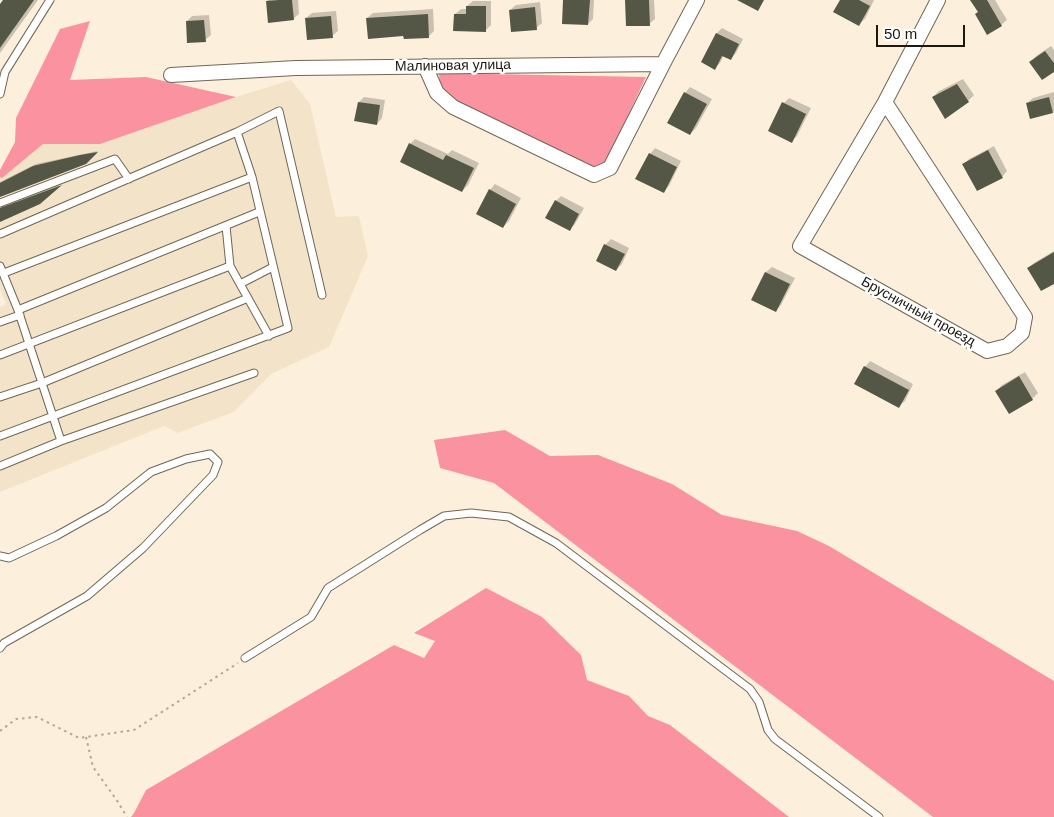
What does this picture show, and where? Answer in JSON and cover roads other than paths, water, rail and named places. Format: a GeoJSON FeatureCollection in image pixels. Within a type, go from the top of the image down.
{"type":"FeatureCollection","features":[{"type":"Feature","properties":{"kind":"street"},"geometry":{"type":"LineString","coordinates":[[425,66],[437,93],[453,107],[594,175],[610,168],[697,0]]}},
{"type":"Feature","properties":{"kind":"street","name":"Брусничный проезд"},"geometry":{"type":"LineString","coordinates":[[885,102],[1025,316],[1022,333],[1007,346],[987,351],[800,246],[885,102],[938,0]]}},
{"type":"Feature","properties":{"kind":"street","name":"Малиновая улица"},"geometry":{"type":"LineString","coordinates":[[171,75],[296,68],[663,64]]}},
{"type":"Feature","properties":{"kind":"lane"},"geometry":{"type":"LineString","coordinates":[[0,94],[5,72],[50,0]]}},
{"type":"Feature","properties":{"kind":"lane"},"geometry":{"type":"LineString","coordinates":[[0,234],[237,132],[279,111],[322,294]]}},
{"type":"Feature","properties":{"kind":"lane"},"geometry":{"type":"LineString","coordinates":[[0,436],[288,328],[252,177],[237,132]]}},
{"type":"Feature","properties":{"kind":"lane"},"geometry":{"type":"LineString","coordinates":[[0,203],[115,159],[129,179]]}},
{"type":"Feature","properties":{"kind":"lane"},"geometry":{"type":"LineString","coordinates":[[61,441],[19,312],[2,269],[252,177]]}},
{"type":"Feature","properties":{"kind":"lane"},"geometry":{"type":"LineString","coordinates":[[0,322],[19,312],[260,212]]}},
{"type":"Feature","properties":{"kind":"lane"},"geometry":{"type":"LineString","coordinates":[[226,226],[230,266],[269,336]]}},
{"type":"Feature","properties":{"kind":"lane"},"geometry":{"type":"LineString","coordinates":[[0,355],[230,266]]}},
{"type":"Feature","properties":{"kind":"lane"},"geometry":{"type":"LineString","coordinates":[[240,284],[273,267]]}},
{"type":"Feature","properties":{"kind":"lane"},"geometry":{"type":"LineString","coordinates":[[0,398],[248,298]]}},
{"type":"Feature","properties":{"kind":"lane"},"geometry":{"type":"LineString","coordinates":[[0,466],[61,441],[254,373]]}},
{"type":"Feature","properties":{"kind":"lane"},"geometry":{"type":"LineString","coordinates":[[0,556],[9,558],[56,536],[106,508],[151,472],[186,458],[210,454],[218,462],[213,475],[149,541],[87,596],[4,643],[0,648]]}},
{"type":"Feature","properties":{"kind":"lane"},"geometry":{"type":"LineString","coordinates":[[245,658],[311,617],[328,588],[444,516],[471,514],[509,517],[556,543],[750,689],[759,702],[768,730],[775,739],[879,817]]}}]}
